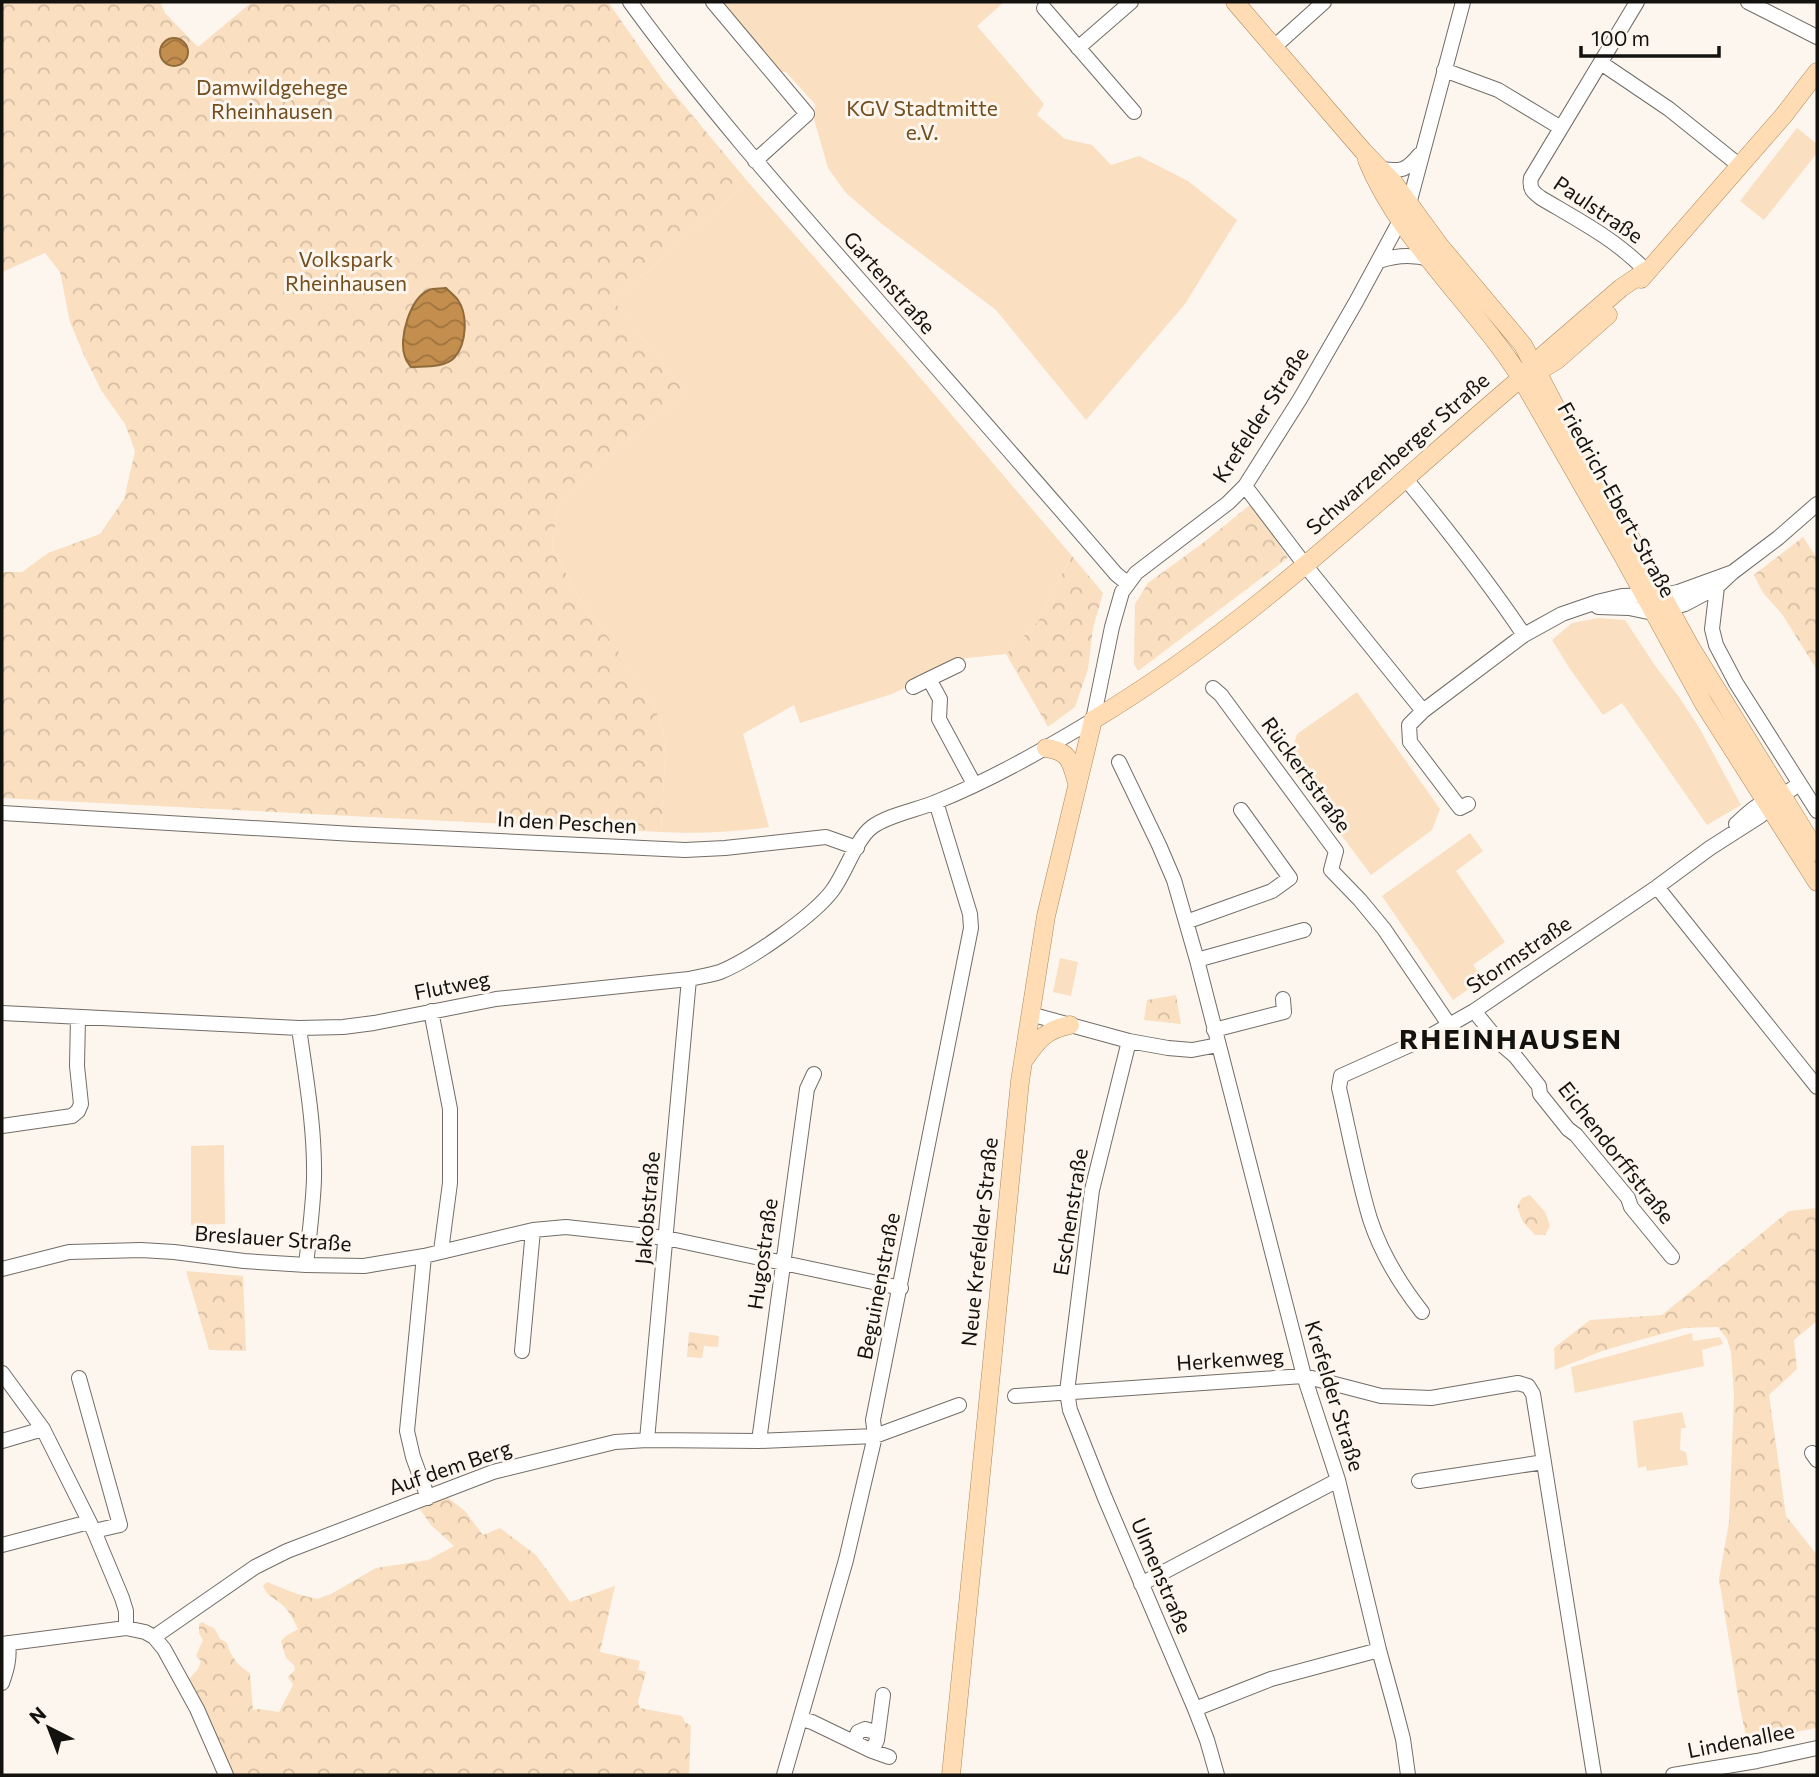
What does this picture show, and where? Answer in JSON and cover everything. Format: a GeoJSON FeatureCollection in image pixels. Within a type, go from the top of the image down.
{"type":"FeatureCollection","features":[{"type":"Feature","properties":{"kind":"main road","name":"Friedrich-Ebert-Straße"},"geometry":{"type":"LineString","coordinates":[[1235,2],[1382,169],[1430,259],[1504,353],[1530,372],[1612,505],[1704,704],[1772,802],[1817,882]]}},
{"type":"Feature","properties":{"kind":"main road","name":"Schwarzenberger Straße"},"geometry":{"type":"LineString","coordinates":[[1530,372],[1557,360],[1628,296],[1646,271],[1784,115],[1817,72]]}},
{"type":"Feature","properties":{"kind":"main road","name":"Friedrich-Ebert-Straße"},"geometry":{"type":"LineString","coordinates":[[1363,150],[1376,183],[1440,246],[1523,345],[1530,372],[1657,603]]}},
{"type":"Feature","properties":{"kind":"main road","name":"Schwarzenberger Straße"},"geometry":{"type":"LineString","coordinates":[[1093,720],[1199,650],[1304,565],[1530,372],[1621,288],[1646,271]]}},
{"type":"Feature","properties":{"kind":"main road","name":"Friedrich-Ebert-Straße"},"geometry":{"type":"LineString","coordinates":[[1557,360],[1552,376],[1610,483],[1612,505]]}},
{"type":"Feature","properties":{"kind":"main road","name":"Neue Krefelder Straße"},"geometry":{"type":"LineString","coordinates":[[951,1775],[1022,1063],[1046,916],[1093,720]]}},
{"type":"Feature","properties":{"kind":"main road"},"geometry":{"type":"LineString","coordinates":[[1046,748],[1059,750],[1067,756],[1077,783]]}},
{"type":"Feature","properties":{"kind":"main road","name":"Friedrich-Ebert-Straße"},"geometry":{"type":"LineString","coordinates":[[1772,802],[1817,852]]}},
{"type":"Feature","properties":{"kind":"main road"},"geometry":{"type":"LineString","coordinates":[[1022,1063],[1046,1033],[1070,1025]]}},
{"type":"Feature","properties":{"kind":"street","name":"Gartenstraße"},"geometry":{"type":"LineString","coordinates":[[630,2],[668,55],[755,161],[1127,583]]}},
{"type":"Feature","properties":{"kind":"street"},"geometry":{"type":"LineString","coordinates":[[713,2],[807,114],[755,161]]}},
{"type":"Feature","properties":{"kind":"street"},"geometry":{"type":"LineString","coordinates":[[1078,48],[1131,2]]}},
{"type":"Feature","properties":{"kind":"street"},"geometry":{"type":"LineString","coordinates":[[1274,47],[1324,2]]}},
{"type":"Feature","properties":{"kind":"street","name":"Krefelder Straße"},"geometry":{"type":"LineString","coordinates":[[1093,720],[1112,628],[1127,583],[1136,573],[1228,503],[1245,486],[1300,399],[1405,212],[1463,2]]}},
{"type":"Feature","properties":{"kind":"street","name":"Paulstraße"},"geometry":{"type":"LineString","coordinates":[[1637,2],[1560,128],[1531,178],[1530,185],[1533,192],[1602,234],[1646,271]]}},
{"type":"Feature","properties":{"kind":"street"},"geometry":{"type":"LineString","coordinates":[[1748,2],[1817,37]]}},
{"type":"Feature","properties":{"kind":"street"},"geometry":{"type":"LineString","coordinates":[[1044,8],[1135,112]]}},
{"type":"Feature","properties":{"kind":"street"},"geometry":{"type":"LineString","coordinates":[[1601,63],[1669,109],[1740,166]]}},
{"type":"Feature","properties":{"kind":"street"},"geometry":{"type":"LineString","coordinates":[[1444,70],[1498,90],[1560,128]]}},
{"type":"Feature","properties":{"kind":"street"},"geometry":{"type":"LineString","coordinates":[[1382,169],[1395,171],[1409,167],[1422,151]]}},
{"type":"Feature","properties":{"kind":"street"},"geometry":{"type":"LineString","coordinates":[[1378,261],[1414,255],[1430,259]]}},
{"type":"Feature","properties":{"kind":"street"},"geometry":{"type":"LineString","coordinates":[[1405,478],[1493,588],[1524,635]]}},
{"type":"Feature","properties":{"kind":"street","name":"Schwarzenberger Straße"},"geometry":{"type":"LineString","coordinates":[[1245,486],[1304,565]]}},
{"type":"Feature","properties":{"kind":"street"},"geometry":{"type":"LineString","coordinates":[[1468,804],[1460,808],[1409,742],[1409,725],[1423,711],[1524,635],[1562,614],[1622,596],[1657,603],[1685,604],[1717,587],[1817,504]]}},
{"type":"Feature","properties":{"kind":"street"},"geometry":{"type":"LineString","coordinates":[[1304,565],[1423,711]]}},
{"type":"Feature","properties":{"kind":"street"},"geometry":{"type":"LineString","coordinates":[[1657,603],[1678,592],[1733,572]]}},
{"type":"Feature","properties":{"kind":"street"},"geometry":{"type":"LineString","coordinates":[[1717,587],[1712,629],[1716,645],[1817,811]]}},
{"type":"Feature","properties":{"kind":"street"},"geometry":{"type":"LineString","coordinates":[[913,687],[958,665]]}},
{"type":"Feature","properties":{"kind":"street"},"geometry":{"type":"LineString","coordinates":[[929,679],[940,699],[939,719],[974,784]]}},
{"type":"Feature","properties":{"kind":"street","name":"Rückertstraße"},"geometry":{"type":"LineString","coordinates":[[1213,688],[1222,695],[1336,851],[1331,870],[1384,929],[1450,1026]]}},
{"type":"Feature","properties":{"kind":"street"},"geometry":{"type":"LineString","coordinates":[[857,848],[874,825],[936,802],[974,784],[1046,748],[1093,720]]}},
{"type":"Feature","properties":{"kind":"street","name":"Krefelder Straße"},"geometry":{"type":"LineString","coordinates":[[1119,762],[1174,880],[1197,960],[1304,1376],[1338,1480],[1400,1728],[1408,1775]]}},
{"type":"Feature","properties":{"kind":"street","name":"Stormstraße"},"geometry":{"type":"LineString","coordinates":[[1422,1312],[1391,1267],[1371,1219],[1339,1088],[1341,1076],[1450,1026],[1474,1011],[1657,887],[1710,848],[1754,807],[1772,802],[1799,784]]}},
{"type":"Feature","properties":{"kind":"street","name":"Beguinenstraße"},"geometry":{"type":"LineString","coordinates":[[784,1775],[846,1560],[875,1436],[873,1420],[971,928],[970,914],[936,802]]}},
{"type":"Feature","properties":{"kind":"street"},"geometry":{"type":"LineString","coordinates":[[1186,922],[1272,891],[1290,878],[1241,810]]}},
{"type":"Feature","properties":{"kind":"street","name":"In den Peschen"},"geometry":{"type":"LineString","coordinates":[[2,813],[365,835],[685,850],[826,836],[857,848]]}},
{"type":"Feature","properties":{"kind":"street","name":"Flutweg"},"geometry":{"type":"LineString","coordinates":[[2,1013],[299,1028],[343,1027],[496,999],[689,979],[720,972],[751,955],[814,910],[832,892],[857,848]]}},
{"type":"Feature","properties":{"kind":"street"},"geometry":{"type":"LineString","coordinates":[[1657,887],[1817,1087]]}},
{"type":"Feature","properties":{"kind":"street"},"geometry":{"type":"LineString","coordinates":[[1197,960],[1304,930]]}},
{"type":"Feature","properties":{"kind":"street","name":"Jakobstraße"},"geometry":{"type":"LineString","coordinates":[[647,1440],[689,979]]}},
{"type":"Feature","properties":{"kind":"street"},"geometry":{"type":"LineString","coordinates":[[1030,1014],[1129,1041],[1192,1050],[1216,1037],[1284,1012],[1283,999]]}},
{"type":"Feature","properties":{"kind":"street"},"geometry":{"type":"LineString","coordinates":[[431,1011],[450,1109],[450,1183],[441,1251]]}},
{"type":"Feature","properties":{"kind":"street","name":"Eichendorffstraße"},"geometry":{"type":"LineString","coordinates":[[1474,1011],[1502,1045],[1515,1056],[1539,1086],[1540,1094],[1628,1198],[1631,1207],[1672,1257]]}},
{"type":"Feature","properties":{"kind":"street"},"geometry":{"type":"LineString","coordinates":[[2,1126],[72,1116],[78,1111],[78,1017]]}},
{"type":"Feature","properties":{"kind":"street"},"geometry":{"type":"LineString","coordinates":[[299,1028],[309,1098],[314,1180],[306,1265]]}},
{"type":"Feature","properties":{"kind":"street","name":"Eschenstraße"},"geometry":{"type":"LineString","coordinates":[[1067,1392],[1092,1190],[1129,1041]]}},
{"type":"Feature","properties":{"kind":"street","name":"Hugostraße"},"geometry":{"type":"LineString","coordinates":[[759,1441],[807,1089],[814,1074]]}},
{"type":"Feature","properties":{"kind":"street","name":"Breslauer Straße"},"geometry":{"type":"LineString","coordinates":[[2,1269],[69,1252],[141,1250],[244,1261],[364,1266],[424,1256],[533,1230],[566,1227],[666,1238],[901,1287]]}},
{"type":"Feature","properties":{"kind":"street"},"geometry":{"type":"LineString","coordinates":[[522,1351],[533,1230]]}},
{"type":"Feature","properties":{"kind":"street"},"geometry":{"type":"LineString","coordinates":[[424,1256],[407,1431],[428,1498]]}},
{"type":"Feature","properties":{"kind":"street"},"geometry":{"type":"LineString","coordinates":[[2,1373],[43,1429],[91,1527],[122,1598],[126,1628]]}},
{"type":"Feature","properties":{"kind":"street","name":"Herkenweg"},"geometry":{"type":"LineString","coordinates":[[1015,1395],[1304,1376],[1381,1396],[1431,1398],[1518,1383],[1528,1386],[1533,1394],[1544,1462]]}},
{"type":"Feature","properties":{"kind":"street"},"geometry":{"type":"LineString","coordinates":[[2,1545],[91,1527],[120,1525],[79,1378]]}},
{"type":"Feature","properties":{"kind":"street","name":"Ulmenstraße"},"geometry":{"type":"LineString","coordinates":[[1067,1392],[1070,1410],[1208,1740],[1217,1775]]}},
{"type":"Feature","properties":{"kind":"street"},"geometry":{"type":"LineString","coordinates":[[875,1436],[959,1405]]}},
{"type":"Feature","properties":{"kind":"street"},"geometry":{"type":"LineString","coordinates":[[2,1441],[43,1429]]}},
{"type":"Feature","properties":{"kind":"street","name":"Auf dem Berg"},"geometry":{"type":"LineString","coordinates":[[154,1637],[254,1567],[493,1472],[615,1442],[759,1441],[875,1436]]}},
{"type":"Feature","properties":{"kind":"street"},"geometry":{"type":"LineString","coordinates":[[1419,1481],[1544,1462],[1594,1775]]}},
{"type":"Feature","properties":{"kind":"street"},"geometry":{"type":"LineString","coordinates":[[1141,1584],[1338,1480]]}},
{"type":"Feature","properties":{"kind":"street"},"geometry":{"type":"LineString","coordinates":[[2,1683],[8,1668],[9,1654],[5,1643],[126,1628],[145,1632],[154,1637],[163,1649],[197,1709],[226,1775]]}},
{"type":"Feature","properties":{"kind":"street"},"geometry":{"type":"LineString","coordinates":[[1195,1709],[1271,1679],[1379,1650]]}},
{"type":"Feature","properties":{"kind":"street"},"geometry":{"type":"LineString","coordinates":[[872,1751],[877,1740],[883,1695]]}},
{"type":"Feature","properties":{"kind":"street"},"geometry":{"type":"LineString","coordinates":[[801,1719],[812,1721],[889,1757]]}},
{"type":"Feature","properties":{"kind":"street"},"geometry":{"type":"LineString","coordinates":[[854,1742],[858,1732],[865,1729],[878,1733]]}},
{"type":"Feature","properties":{"kind":"street","name":"Lindenallee"},"geometry":{"type":"LineString","coordinates":[[1673,1775],[1817,1748]]}},
{"type":"Feature","properties":{"kind":"green space","name":"Volkspark Rheinhausen"},"geometry":{"type":"Polygon","coordinates":[[[2,2],[160,2],[165,13],[198,47],[252,2],[608,2],[662,79],[748,182],[614,301],[686,394],[615,451],[558,508],[552,547],[578,596],[655,707],[666,741],[661,832],[2,798],[2,572],[22,572],[48,553],[100,534],[124,499],[135,451],[125,424],[101,390],[70,322],[60,272],[45,253],[2,272],[2,2]]]}},
{"type":"Feature","properties":{"kind":"green space","name":"KGV Stadtmitte e.V."},"geometry":{"type":"Polygon","coordinates":[[[719,2],[1004,2],[977,26],[1044,104],[1037,115],[1065,139],[1092,145],[1111,165],[1139,156],[1188,181],[1237,220],[1185,304],[1086,420],[996,310],[882,224],[846,193],[828,168],[814,119],[815,104],[786,72],[779,72],[719,2]]]}},
{"type":"Feature","properties":{"kind":"green space"},"geometry":{"type":"Polygon","coordinates":[[[1797,128],[1817,144],[1817,153],[1764,220],[1740,201],[1797,128]]]}},
{"type":"Feature","properties":{"kind":"green space"},"geometry":{"type":"Polygon","coordinates":[[[748,182],[905,360],[1072,556],[1038,622],[1006,654],[967,658],[892,694],[800,723],[794,705],[743,734],[769,827],[715,832],[661,832],[666,741],[655,707],[578,596],[552,547],[558,508],[615,451],[686,394],[614,301],[748,182]]]}},
{"type":"Feature","properties":{"kind":"green space"},"geometry":{"type":"Polygon","coordinates":[[[1251,504],[1288,558],[1138,671],[1134,664],[1135,604],[1148,583],[1251,504]]]}},
{"type":"Feature","properties":{"kind":"green space"},"geometry":{"type":"Polygon","coordinates":[[[1803,537],[1817,558],[1817,670],[1782,614],[1763,593],[1754,575],[1803,537]]]}},
{"type":"Feature","properties":{"kind":"green space"},"geometry":{"type":"Polygon","coordinates":[[[1072,556],[1103,593],[1093,628],[1088,669],[1075,707],[1048,727],[1006,654],[1038,622],[1072,556]]]}},
{"type":"Feature","properties":{"kind":"green space"},"geometry":{"type":"Polygon","coordinates":[[[1598,618],[1625,620],[1700,729],[1741,805],[1707,825],[1622,703],[1603,715],[1552,640],[1572,623],[1598,618]]]}},
{"type":"Feature","properties":{"kind":"green space"},"geometry":{"type":"Polygon","coordinates":[[[1357,692],[1440,809],[1432,830],[1371,875],[1281,754],[1294,744],[1297,734],[1357,692]]]}},
{"type":"Feature","properties":{"kind":"green space"},"geometry":{"type":"Polygon","coordinates":[[[1470,833],[1483,851],[1456,871],[1505,942],[1473,965],[1483,979],[1453,1000],[1382,896],[1470,833]]]}},
{"type":"Feature","properties":{"kind":"green space"},"geometry":{"type":"Polygon","coordinates":[[[1060,958],[1078,962],[1071,996],[1053,992],[1060,958]]]}},
{"type":"Feature","properties":{"kind":"green space"},"geometry":{"type":"Polygon","coordinates":[[[1176,995],[1181,1024],[1144,1020],[1147,1000],[1176,995]]]}},
{"type":"Feature","properties":{"kind":"green space"},"geometry":{"type":"Polygon","coordinates":[[[224,1145],[225,1224],[191,1225],[191,1146],[224,1145]]]}},
{"type":"Feature","properties":{"kind":"green space"},"geometry":{"type":"Polygon","coordinates":[[[1530,1195],[1545,1212],[1550,1226],[1545,1235],[1535,1235],[1523,1222],[1517,1207],[1522,1198],[1530,1195]]]}},
{"type":"Feature","properties":{"kind":"green space"},"geometry":{"type":"Polygon","coordinates":[[[1817,1208],[1817,1321],[1794,1340],[1797,1369],[1769,1395],[1786,1516],[1817,1555],[1817,1728],[1747,1741],[1719,1579],[1729,1522],[1734,1396],[1731,1352],[1727,1339],[1718,1327],[1684,1328],[1602,1351],[1555,1370],[1554,1348],[1590,1320],[1662,1315],[1789,1211],[1817,1208]]]}},
{"type":"Feature","properties":{"kind":"green space"},"geometry":{"type":"Polygon","coordinates":[[[186,1271],[243,1276],[246,1351],[209,1350],[186,1271]]]}},
{"type":"Feature","properties":{"kind":"green space"},"geometry":{"type":"Polygon","coordinates":[[[689,1332],[719,1336],[718,1347],[704,1346],[702,1358],[687,1357],[689,1332]]]}},
{"type":"Feature","properties":{"kind":"green space"},"geometry":{"type":"Polygon","coordinates":[[[1692,1333],[1693,1341],[1720,1337],[1723,1344],[1702,1350],[1704,1366],[1575,1393],[1571,1367],[1692,1333]]]}},
{"type":"Feature","properties":{"kind":"green space"},"geometry":{"type":"Polygon","coordinates":[[[1682,1412],[1686,1428],[1681,1428],[1680,1450],[1686,1452],[1688,1465],[1647,1471],[1646,1466],[1638,1468],[1633,1421],[1682,1412]]]}},
{"type":"Feature","properties":{"kind":"green space"},"geometry":{"type":"Polygon","coordinates":[[[447,1497],[465,1511],[483,1535],[500,1528],[536,1555],[570,1602],[615,1586],[600,1652],[640,1661],[638,1670],[646,1672],[638,1702],[640,1708],[682,1716],[691,1726],[689,1775],[234,1775],[189,1679],[201,1661],[196,1656],[203,1640],[199,1633],[199,1624],[203,1622],[214,1628],[220,1639],[227,1643],[236,1661],[250,1673],[253,1710],[279,1712],[293,1685],[288,1677],[295,1670],[294,1665],[286,1658],[281,1641],[298,1629],[286,1609],[268,1594],[263,1586],[267,1582],[317,1599],[376,1568],[428,1560],[454,1546],[431,1525],[420,1509],[447,1497]]]}},
{"type":"Feature","properties":{"kind":"water"},"geometry":{"type":"Polygon","coordinates":[[[174,38],[184,42],[188,52],[184,62],[174,66],[164,62],[160,52],[164,42],[174,38]]]}},
{"type":"Feature","properties":{"kind":"water"},"geometry":{"type":"Polygon","coordinates":[[[446,288],[458,300],[463,313],[465,329],[462,345],[450,361],[434,366],[411,367],[405,357],[403,340],[411,310],[422,294],[433,289],[446,288]]]}},
{"type":"Feature","properties":{"kind":"district","name":"RHEINHAUSEN"},"geometry":{"type":"Point","coordinates":[1511,1039]}},
{"type":"Feature","properties":{"kind":"park label","name":"Damwildgehege Rheinhausen"},"geometry":{"type":"Point","coordinates":[272,100]}}]}
